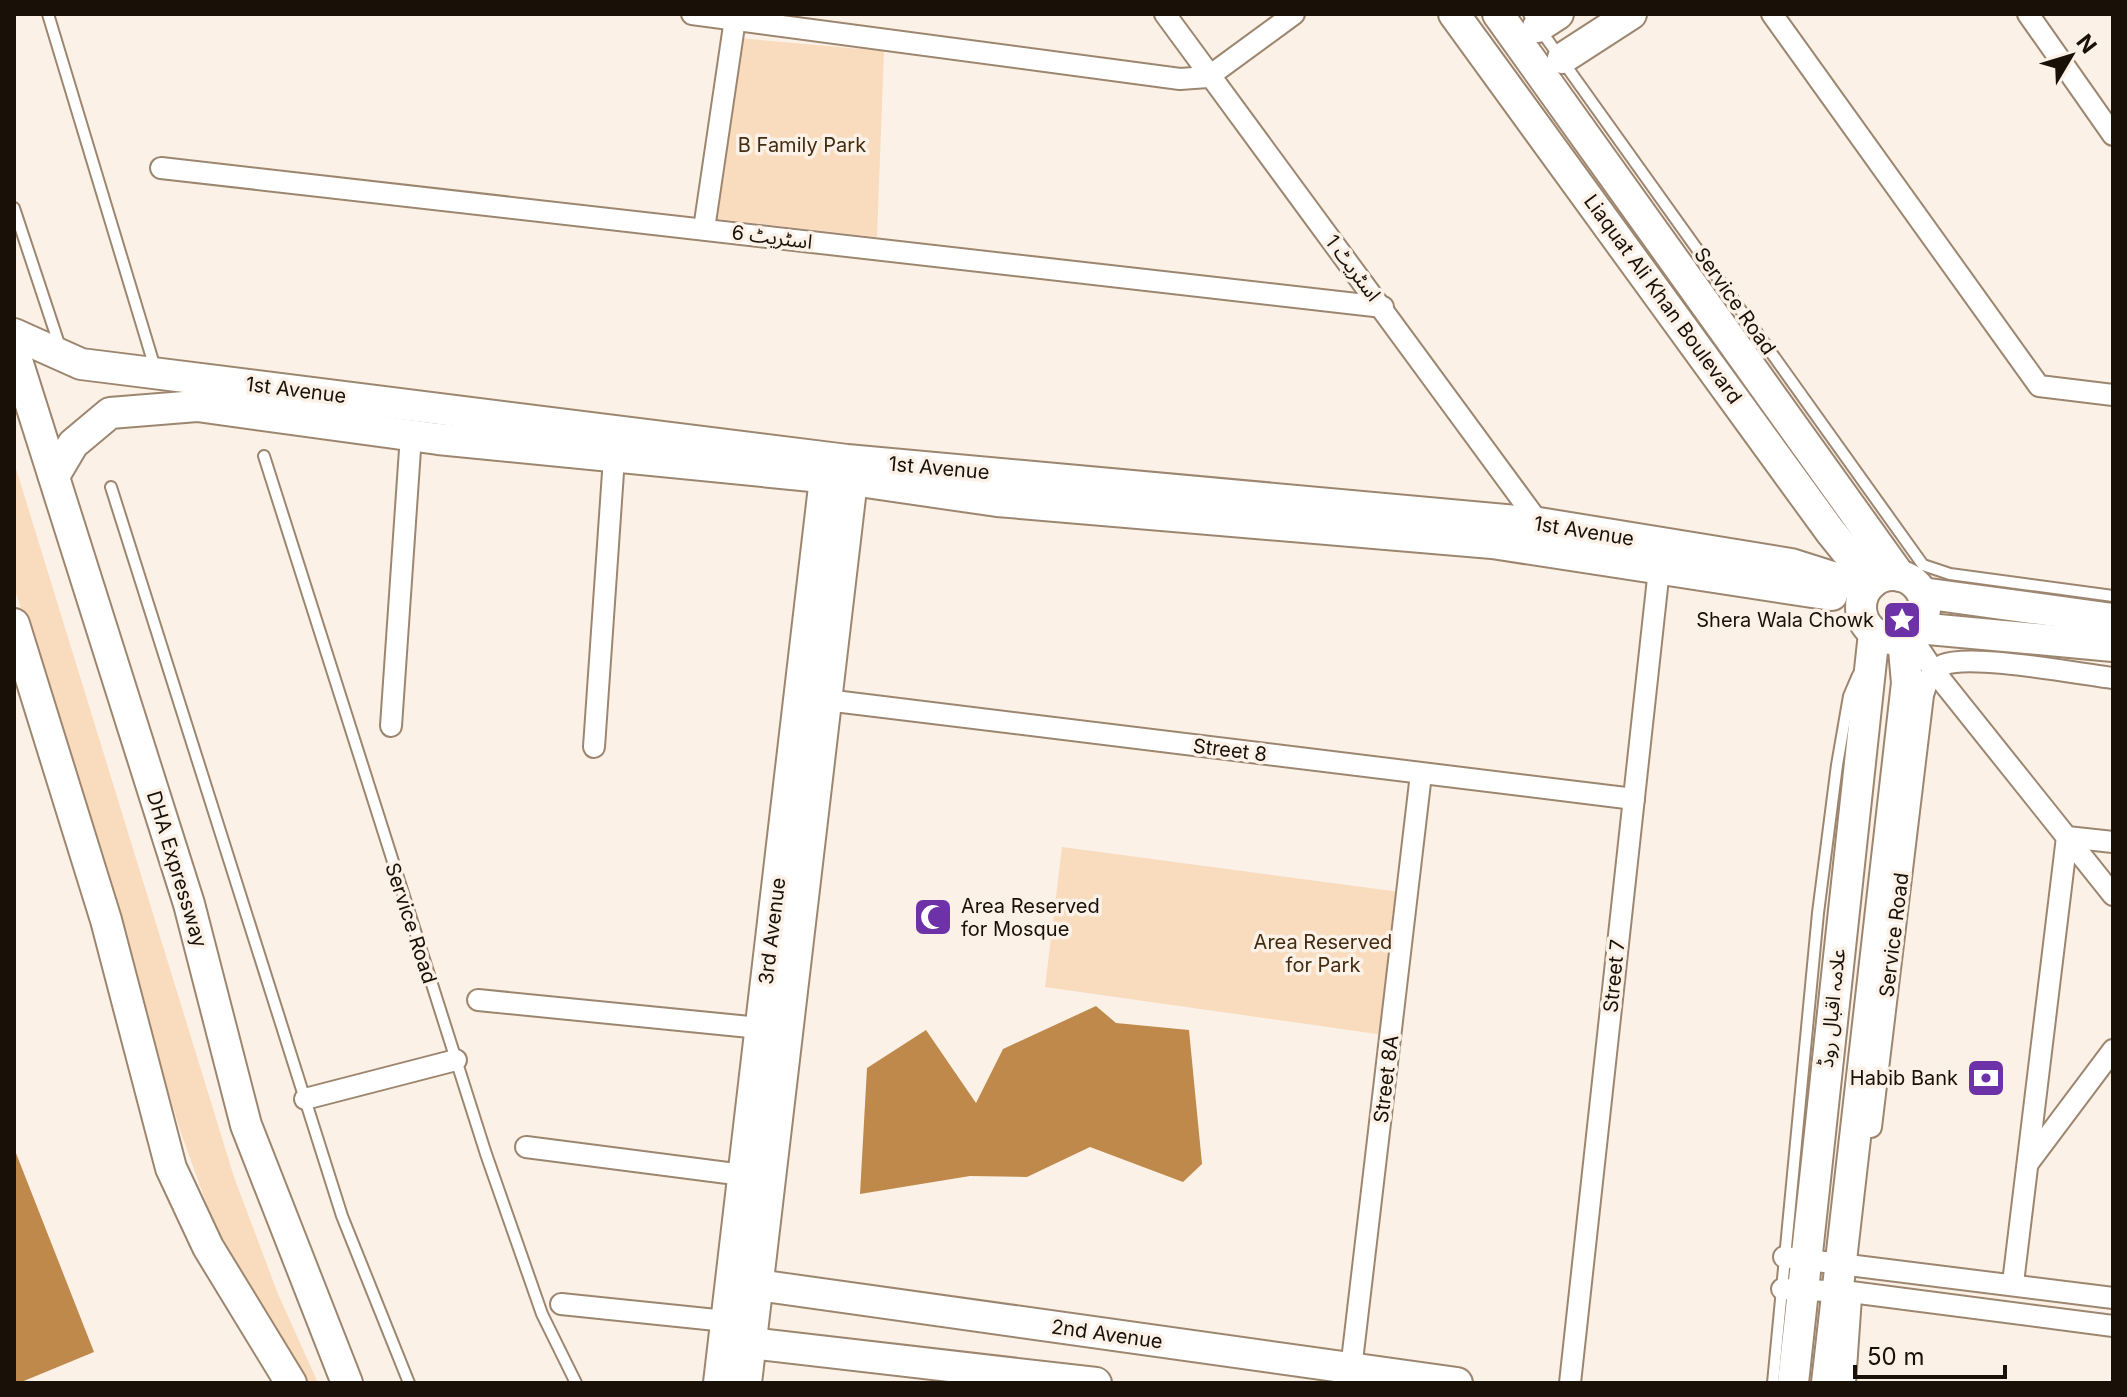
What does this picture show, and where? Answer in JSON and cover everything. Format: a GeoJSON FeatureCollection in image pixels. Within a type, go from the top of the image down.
{"type":"FeatureCollection","features":[{"type":"Feature","properties":{"kind":"main road","name":"Liaquat Ali Khan Boulevard"},"geometry":{"type":"LineString","coordinates":[[1454,14],[1830,531],[1894,584]]}},
{"type":"Feature","properties":{"kind":"main road","name":"Liaquat Ali Khan Boulevard"},"geometry":{"type":"LineString","coordinates":[[1498,14],[1894,584]]}},
{"type":"Feature","properties":{"kind":"main road"},"geometry":{"type":"LineString","coordinates":[[1563,58],[1631,14]]}},
{"type":"Feature","properties":{"kind":"main road","name":"1st Avenue"},"geometry":{"type":"LineString","coordinates":[[14,334],[81,364],[847,460],[1539,523],[1894,584]]}},
{"type":"Feature","properties":{"kind":"main road","name":"DHA Expressway"},"geometry":{"type":"LineString","coordinates":[[14,351],[189,904],[246,1125],[347,1383]]}},
{"type":"Feature","properties":{"kind":"main road"},"geometry":{"type":"LineString","coordinates":[[54,476],[73,444],[110,413],[197,406],[411,435],[838,479],[997,501],[1492,543],[1802,588],[1894,584],[2113,619]]}},
{"type":"Feature","properties":{"kind":"main road","name":"3rd Avenue"},"geometry":{"type":"LineString","coordinates":[[746,1383],[826,700],[838,479]]}},
{"type":"Feature","properties":{"kind":"main road","name":"3rd Avenue"},"geometry":{"type":"LineString","coordinates":[[719,1383],[760,1028],[838,479]]}},
{"type":"Feature","properties":{"kind":"main road"},"geometry":{"type":"LineString","coordinates":[[1894,584],[1925,609],[1901,633]]}},
{"type":"Feature","properties":{"kind":"main road"},"geometry":{"type":"LineString","coordinates":[[1894,584],[1862,614],[1901,633],[2113,646]]}},
{"type":"Feature","properties":{"kind":"main road"},"geometry":{"type":"LineString","coordinates":[[14,624],[106,920],[171,1168],[208,1247],[291,1383]]}},
{"type":"Feature","properties":{"kind":"main road"},"geometry":{"type":"LineString","coordinates":[[1827,1383],[1845,1278],[1907,683],[1901,633]]}},
{"type":"Feature","properties":{"kind":"main road","name":"علامہ اقبال روڈ"},"geometry":{"type":"LineString","coordinates":[[1793,1383],[1794,1258],[1901,633]]}},
{"type":"Feature","properties":{"kind":"main road","name":"2nd Avenue"},"geometry":{"type":"LineString","coordinates":[[757,1285],[1351,1376],[1457,1383]]}},
{"type":"Feature","properties":{"kind":"main road"},"geometry":{"type":"LineString","coordinates":[[750,1343],[1096,1383]]}},
{"type":"Feature","properties":{"kind":"street"},"geometry":{"type":"LineString","coordinates":[[692,14],[1180,79],[1208,77],[1294,14]]}},
{"type":"Feature","properties":{"kind":"street","name":"اسٹریٹ 1"},"geometry":{"type":"LineString","coordinates":[[1165,14],[1208,77],[1383,307],[1539,523]]}},
{"type":"Feature","properties":{"kind":"street"},"geometry":{"type":"LineString","coordinates":[[1772,14],[2039,386],[2113,395]]}},
{"type":"Feature","properties":{"kind":"street"},"geometry":{"type":"LineString","coordinates":[[2028,14],[2113,135]]}},
{"type":"Feature","properties":{"kind":"street"},"geometry":{"type":"LineString","coordinates":[[704,229],[735,19]]}},
{"type":"Feature","properties":{"kind":"street","name":"اسٹریٹ 6"},"geometry":{"type":"LineString","coordinates":[[161,168],[1383,307]]}},
{"type":"Feature","properties":{"kind":"street"},"geometry":{"type":"LineString","coordinates":[[391,726],[411,435]]}},
{"type":"Feature","properties":{"kind":"street"},"geometry":{"type":"LineString","coordinates":[[594,747],[614,458]]}},
{"type":"Feature","properties":{"kind":"street","name":"Street 7"},"geometry":{"type":"LineString","coordinates":[[1570,1383],[1659,569]]}},
{"type":"Feature","properties":{"kind":"street"},"geometry":{"type":"LineString","coordinates":[[1901,633],[2113,895]]}},
{"type":"Feature","properties":{"kind":"street"},"geometry":{"type":"LineString","coordinates":[[1934,671],[1941,665],[1966,661],[2113,678]]}},
{"type":"Feature","properties":{"kind":"street","name":"Service Road"},"geometry":{"type":"LineString","coordinates":[[1845,1383],[1845,1278],[1923,695],[1934,671]]}},
{"type":"Feature","properties":{"kind":"street","name":"Street 8"},"geometry":{"type":"LineString","coordinates":[[826,700],[1634,799]]}},
{"type":"Feature","properties":{"kind":"street","name":"Street 8A"},"geometry":{"type":"LineString","coordinates":[[1351,1376],[1421,774]]}},
{"type":"Feature","properties":{"kind":"street"},"geometry":{"type":"LineString","coordinates":[[2067,837],[2113,842]]}},
{"type":"Feature","properties":{"kind":"street"},"geometry":{"type":"LineString","coordinates":[[2013,1283],[2067,837]]}},
{"type":"Feature","properties":{"kind":"street"},"geometry":{"type":"LineString","coordinates":[[478,1000],[760,1028]]}},
{"type":"Feature","properties":{"kind":"street"},"geometry":{"type":"LineString","coordinates":[[2029,1162],[2113,1050]]}},
{"type":"Feature","properties":{"kind":"street"},"geometry":{"type":"LineString","coordinates":[[305,1099],[456,1060]]}},
{"type":"Feature","properties":{"kind":"street"},"geometry":{"type":"LineString","coordinates":[[526,1147],[743,1175]]}},
{"type":"Feature","properties":{"kind":"street"},"geometry":{"type":"LineString","coordinates":[[1794,1258],[1845,1278],[2113,1326]]}},
{"type":"Feature","properties":{"kind":"street"},"geometry":{"type":"LineString","coordinates":[[1792,1289],[1845,1278],[2013,1283],[2113,1298]]}},
{"type":"Feature","properties":{"kind":"street"},"geometry":{"type":"LineString","coordinates":[[561,1304],[726,1321]]}},
{"type":"Feature","properties":{"kind":"lane"},"geometry":{"type":"LineString","coordinates":[[48,14],[157,373]]}},
{"type":"Feature","properties":{"kind":"lane","name":"Service Road"},"geometry":{"type":"LineString","coordinates":[[1541,18],[1563,58],[1894,584]]}},
{"type":"Feature","properties":{"kind":"lane"},"geometry":{"type":"LineString","coordinates":[[14,208],[62,353]]}},
{"type":"Feature","properties":{"kind":"lane","name":"Service Road"},"geometry":{"type":"LineString","coordinates":[[264,456],[456,1060],[542,1314],[576,1383]]}},
{"type":"Feature","properties":{"kind":"lane"},"geometry":{"type":"LineString","coordinates":[[111,487],[342,1216],[409,1383]]}},
{"type":"Feature","properties":{"kind":"lane"},"geometry":{"type":"LineString","coordinates":[[1894,584],[1950,574],[2113,596]]}},
{"type":"Feature","properties":{"kind":"lane"},"geometry":{"type":"LineString","coordinates":[[1773,1383],[1792,1289]]}},
{"type":"Feature","properties":{"kind":"green space","name":"B Family Park"},"geometry":{"type":"Polygon","coordinates":[[[738,38],[884,51],[877,237],[710,218],[738,38]]]}},
{"type":"Feature","properties":{"kind":"green space"},"geometry":{"type":"Polygon","coordinates":[[[14,462],[234,1177],[278,1294],[318,1383],[307,1383],[216,1230],[181,1133],[14,586],[14,462]]]}},
{"type":"Feature","properties":{"kind":"green space","name":"Area Reserved for Park"},"geometry":{"type":"Polygon","coordinates":[[[1062,847],[1407,893],[1391,1036],[1045,987],[1062,847]]]}},
{"type":"Feature","properties":{"kind":"shaded area"},"geometry":{"type":"Polygon","coordinates":[[[1096,1006],[1116,1023],[1189,1030],[1202,1164],[1183,1182],[1090,1147],[1027,1177],[970,1176],[860,1194],[867,1068],[926,1030],[976,1103],[1003,1049],[1096,1006]]]}},
{"type":"Feature","properties":{"kind":"shaded area"},"geometry":{"type":"Polygon","coordinates":[[[14,1148],[94,1352],[19,1383],[14,1383],[14,1148]]]}},
{"type":"Feature","properties":{"kind":"place","name":"Shera Wala Chowk"},"geometry":{"type":"Point","coordinates":[1902,620]}},
{"type":"Feature","properties":{"kind":"place","name":"Area Reserved for Mosque"},"geometry":{"type":"Point","coordinates":[933,917]}},
{"type":"Feature","properties":{"kind":"place","name":"Habib Bank"},"geometry":{"type":"Point","coordinates":[1986,1078]}}]}
